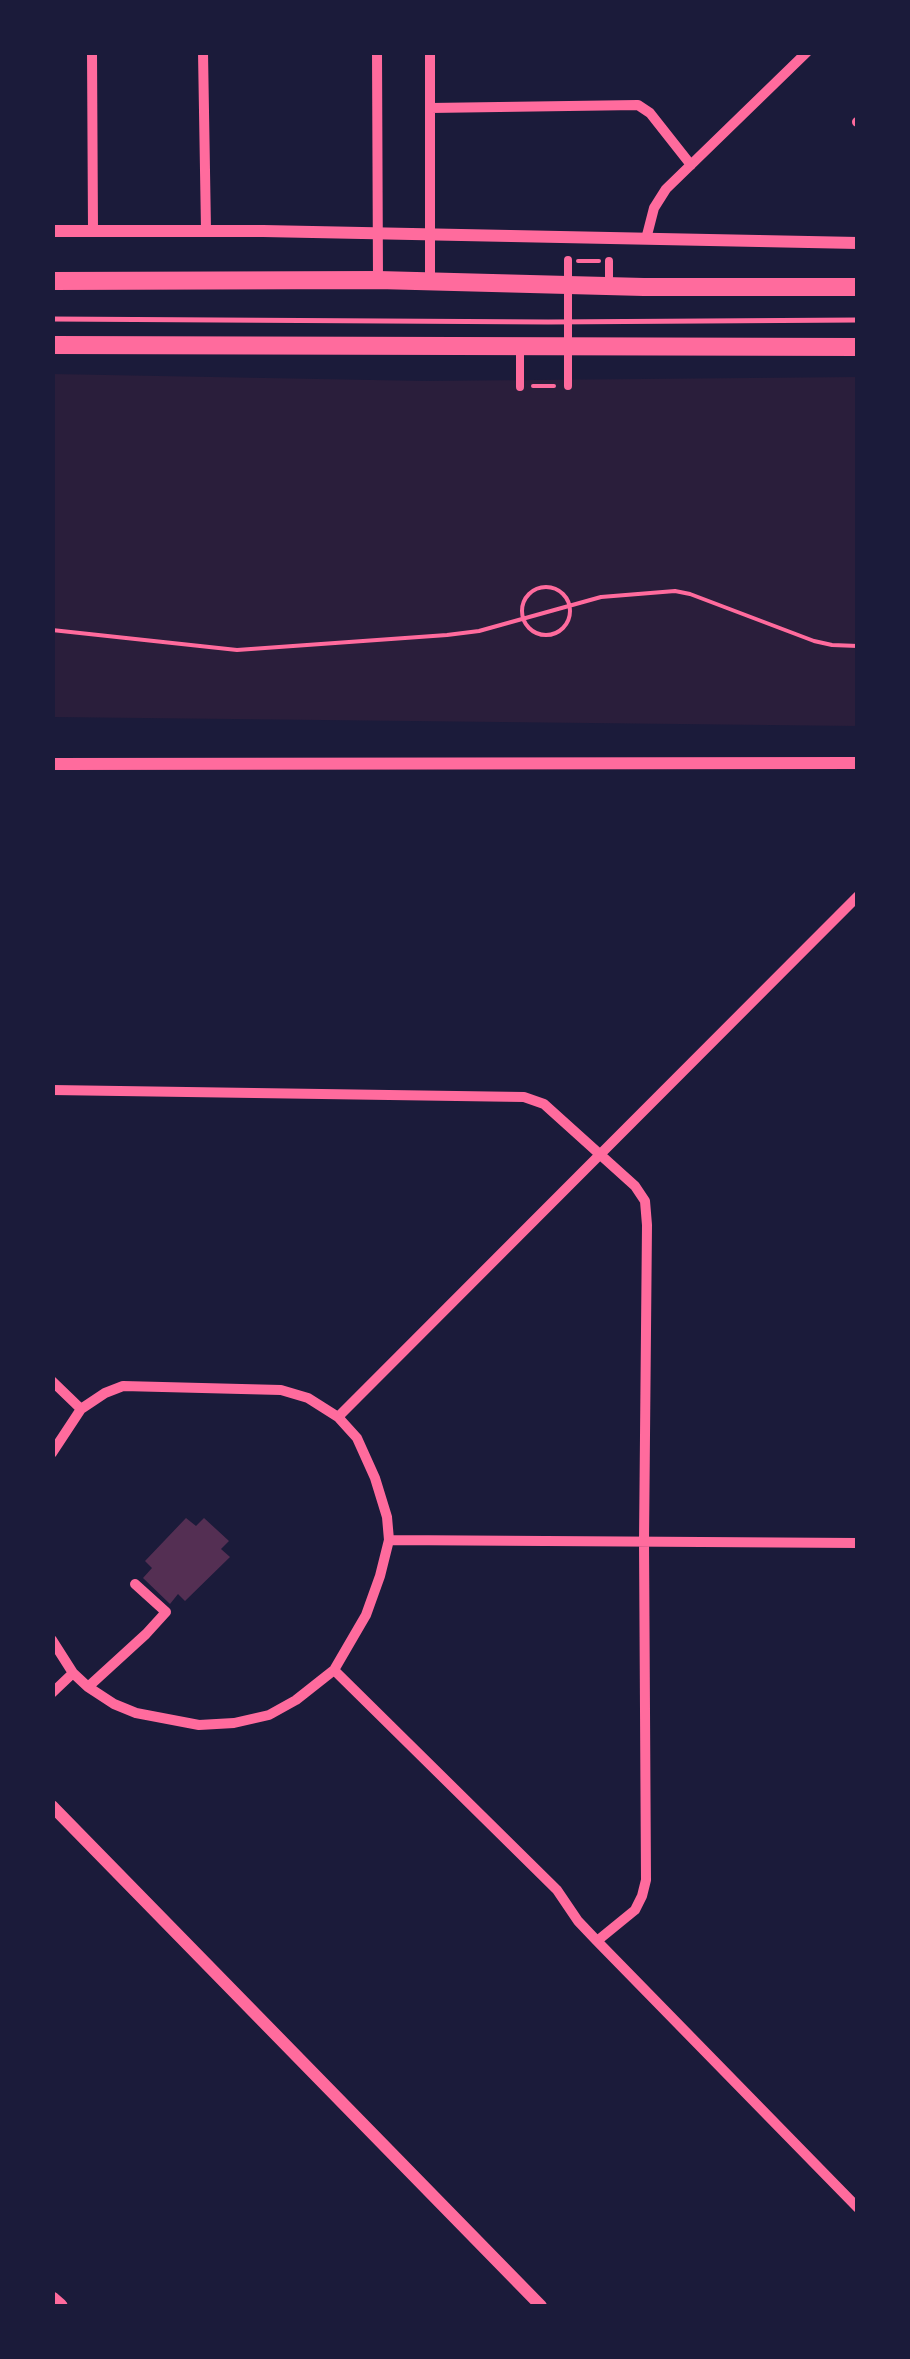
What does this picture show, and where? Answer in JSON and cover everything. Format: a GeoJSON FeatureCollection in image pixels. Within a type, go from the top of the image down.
{"type":"FeatureCollection","features":[{"type":"Feature","properties":{"kind":"main road"},"geometry":{"type":"LineString","coordinates":[[52,281],[378,280],[858,287]]}},
{"type":"Feature","properties":{"kind":"main road"},"geometry":{"type":"LineString","coordinates":[[52,346],[858,346]]}},
{"type":"Feature","properties":{"kind":"main road"},"geometry":{"type":"LineString","coordinates":[[52,2299],[60,2306]]}},
{"type":"Feature","properties":{"kind":"street"},"geometry":{"type":"LineString","coordinates":[[92,52],[93,231]]}},
{"type":"Feature","properties":{"kind":"street"},"geometry":{"type":"LineString","coordinates":[[203,52],[206,230]]}},
{"type":"Feature","properties":{"kind":"street"},"geometry":{"type":"LineString","coordinates":[[378,52],[378,280]]}},
{"type":"Feature","properties":{"kind":"street"},"geometry":{"type":"LineString","coordinates":[[430,52],[430,281]]}},
{"type":"Feature","properties":{"kind":"street"},"geometry":{"type":"LineString","coordinates":[[646,240],[654,208],[666,189],[807,52]]}},
{"type":"Feature","properties":{"kind":"street"},"geometry":{"type":"LineString","coordinates":[[430,108],[638,105],[650,113],[691,165]]}},
{"type":"Feature","properties":{"kind":"street"},"geometry":{"type":"LineString","coordinates":[[52,231],[206,230],[858,243]]}},
{"type":"Feature","properties":{"kind":"street"},"geometry":{"type":"LineString","coordinates":[[568,260],[568,386]]}},
{"type":"Feature","properties":{"kind":"street"},"geometry":{"type":"LineString","coordinates":[[609,261],[609,286]]}},
{"type":"Feature","properties":{"kind":"street"},"geometry":{"type":"LineString","coordinates":[[520,345],[520,387]]}},
{"type":"Feature","properties":{"kind":"street"},"geometry":{"type":"LineString","coordinates":[[52,764],[858,764]]}},
{"type":"Feature","properties":{"kind":"street"},"geometry":{"type":"LineString","coordinates":[[338,1417],[858,896]]}},
{"type":"Feature","properties":{"kind":"street"},"geometry":{"type":"LineString","coordinates":[[52,1090],[524,1097],[544,1104],[602,1154],[644,1201],[648,1225],[644,1541],[646,1880],[635,1910],[597,1941]]}},
{"type":"Feature","properties":{"kind":"street"},"geometry":{"type":"LineString","coordinates":[[52,1381],[81,1410]]}},
{"type":"Feature","properties":{"kind":"street"},"geometry":{"type":"LineString","coordinates":[[52,1453],[81,1410],[123,1386],[281,1390],[308,1398],[338,1417],[358,1438],[387,1516],[389,1540],[366,1615],[334,1670],[296,1700],[269,1715],[199,1725],[149,1716],[114,1704],[72,1673],[52,1640]]}},
{"type":"Feature","properties":{"kind":"street"},"geometry":{"type":"LineString","coordinates":[[389,1540],[858,1543]]}},
{"type":"Feature","properties":{"kind":"street"},"geometry":{"type":"LineString","coordinates":[[88,1687],[166,1612],[134,1584]]}},
{"type":"Feature","properties":{"kind":"street"},"geometry":{"type":"LineString","coordinates":[[334,1670],[557,1890],[597,1941],[858,2208]]}},
{"type":"Feature","properties":{"kind":"street"},"geometry":{"type":"LineString","coordinates":[[52,1693],[72,1673]]}},
{"type":"Feature","properties":{"kind":"street"},"geometry":{"type":"LineString","coordinates":[[52,1806],[540,2306]]}},
{"type":"Feature","properties":{"kind":"lane"},"geometry":{"type":"LineString","coordinates":[[52,320],[858,320]]}},
{"type":"Feature","properties":{"kind":"path"},"geometry":{"type":"LineString","coordinates":[[568,260],[609,261]]}},
{"type":"Feature","properties":{"kind":"path"},"geometry":{"type":"LineString","coordinates":[[520,387],[568,386]]}},
{"type":"Feature","properties":{"kind":"path"},"geometry":{"type":"LineString","coordinates":[[552,588],[566,597],[569,605],[568,622],[556,634],[532,632],[522,618],[524,602],[535,590],[552,588]]}},
{"type":"Feature","properties":{"kind":"path"},"geometry":{"type":"LineString","coordinates":[[52,630],[237,650],[448,635],[600,597],[675,590],[814,641],[858,646]]}},
{"type":"Feature","properties":{"kind":"shaded area"},"geometry":{"type":"Polygon","coordinates":[[[53,374],[425,381],[857,377],[857,726],[53,717],[53,374]]]}},
{"type":"Feature","properties":{"kind":"building"},"geometry":{"type":"Polygon","coordinates":[[[186,1518],[196,1526],[204,1518],[229,1541],[221,1549],[230,1557],[185,1601],[178,1594],[170,1604],[143,1578],[152,1568],[145,1561],[186,1518]]]}}]}
